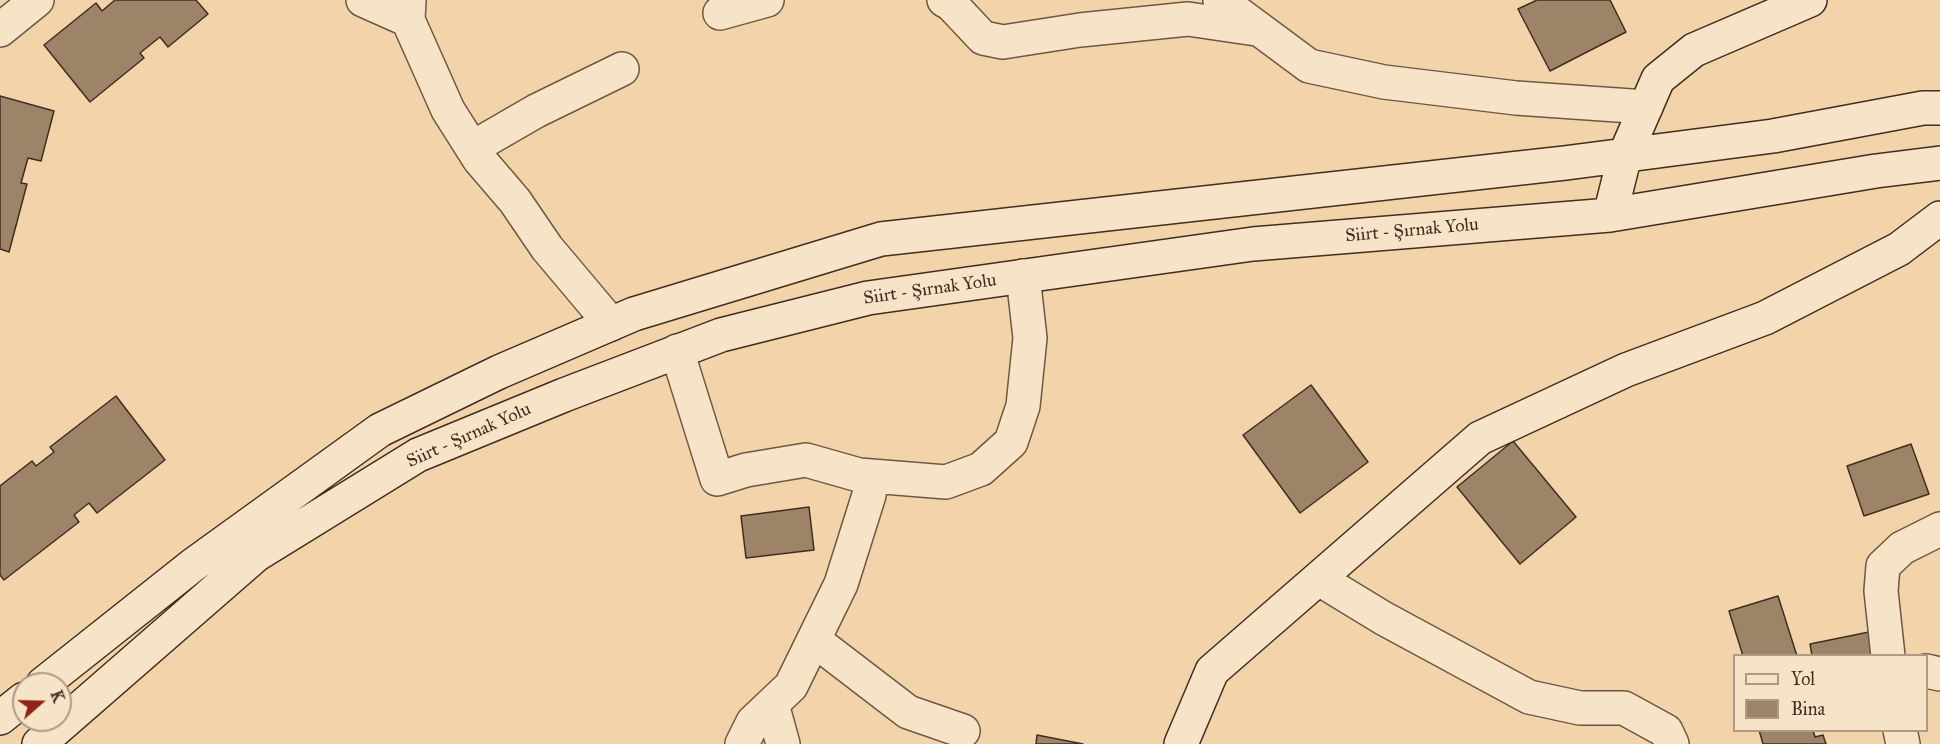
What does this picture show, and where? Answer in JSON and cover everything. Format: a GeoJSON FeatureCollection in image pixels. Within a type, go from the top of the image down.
{"type":"FeatureCollection","features":[{"type":"Feature","properties":{"kind":"street"},"geometry":{"type":"LineString","coordinates":[[0,30],[37,0]]}},
{"type":"Feature","properties":{"kind":"street"},"geometry":{"type":"LineString","coordinates":[[363,0],[409,10],[448,111],[472,148],[514,201],[547,248],[611,324]]}},
{"type":"Feature","properties":{"kind":"street"},"geometry":{"type":"LineString","coordinates":[[720,13],[767,0]]}},
{"type":"Feature","properties":{"kind":"street"},"geometry":{"type":"LineString","coordinates":[[944,0],[951,4],[983,38],[1004,42],[1120,25],[1188,19],[1258,29]]}},
{"type":"Feature","properties":{"kind":"street"},"geometry":{"type":"LineString","coordinates":[[1220,0],[1309,66],[1384,82],[1516,98],[1646,107]]}},
{"type":"Feature","properties":{"kind":"street"},"geometry":{"type":"LineString","coordinates":[[1610,215],[1625,155],[1658,79],[1694,50],[1810,0]]}},
{"type":"Feature","properties":{"kind":"street"},"geometry":{"type":"LineString","coordinates":[[472,148],[536,111],[622,69]]}},
{"type":"Feature","properties":{"kind":"street"},"geometry":{"type":"LineString","coordinates":[[58,672],[193,565],[380,430],[500,372],[634,314],[881,239],[1625,155],[1773,136],[1923,108],[1940,108]]}},
{"type":"Feature","properties":{"kind":"street","name":"Siirt - Şırnak Yolu"},"geometry":{"type":"LineString","coordinates":[[39,744],[247,562],[418,455],[721,335],[868,298],[1023,276],[1253,244],[1610,215],[1876,171],[1940,163]]}},
{"type":"Feature","properties":{"kind":"street"},"geometry":{"type":"LineString","coordinates":[[1182,744],[1212,670],[1480,438],[1626,370],[1766,318],[1899,249],[1940,218]]}},
{"type":"Feature","properties":{"kind":"street"},"geometry":{"type":"LineString","coordinates":[[677,351],[717,479],[746,470],[806,460],[859,475],[946,482],[981,469],[1011,442],[1023,406],[1030,338],[1023,276]]}},
{"type":"Feature","properties":{"kind":"street"},"geometry":{"type":"LineString","coordinates":[[742,744],[753,722],[791,686],[814,640],[841,584],[869,495],[872,476]]}},
{"type":"Feature","properties":{"kind":"street"},"geometry":{"type":"LineString","coordinates":[[1888,654],[1881,591],[1883,566],[1902,548],[1940,529]]}},
{"type":"Feature","properties":{"kind":"street"},"geometry":{"type":"LineString","coordinates":[[1319,579],[1383,618],[1529,697],[1580,708],[1624,708],[1666,731],[1672,744]]}},
{"type":"Feature","properties":{"kind":"street"},"geometry":{"type":"LineString","coordinates":[[814,640],[908,712],[963,731]]}},
{"type":"Feature","properties":{"kind":"street"},"geometry":{"type":"LineString","coordinates":[[772,704],[783,744]]}},
{"type":"Feature","properties":{"kind":"street"},"geometry":{"type":"LineString","coordinates":[[0,718],[12,708]]}},
{"type":"Feature","properties":{"kind":"building"},"geometry":{"type":"Polygon","coordinates":[[[115,0],[196,0],[208,14],[168,47],[160,37],[140,53],[144,58],[90,102],[44,45],[96,3],[102,11],[115,0]]]}},
{"type":"Feature","properties":{"kind":"building"},"geometry":{"type":"Polygon","coordinates":[[[1537,0],[1610,0],[1626,32],[1550,71],[1518,9],[1537,0]]]}},
{"type":"Feature","properties":{"kind":"building"},"geometry":{"type":"Polygon","coordinates":[[[0,96],[54,111],[41,161],[28,158],[21,183],[27,184],[9,252],[0,249],[0,96]]]}},
{"type":"Feature","properties":{"kind":"building"},"geometry":{"type":"Polygon","coordinates":[[[1311,385],[1368,462],[1300,513],[1243,435],[1311,385]]]}},
{"type":"Feature","properties":{"kind":"building"},"geometry":{"type":"Polygon","coordinates":[[[116,396],[165,460],[97,513],[89,503],[74,515],[79,522],[4,580],[0,575],[0,486],[32,461],[36,466],[54,452],[50,447],[116,396]]]}},
{"type":"Feature","properties":{"kind":"building"},"geometry":{"type":"Polygon","coordinates":[[[1513,441],[1576,517],[1520,564],[1457,487],[1513,441]]]}},
{"type":"Feature","properties":{"kind":"building"},"geometry":{"type":"Polygon","coordinates":[[[1911,444],[1929,494],[1864,516],[1847,466],[1911,444]]]}},
{"type":"Feature","properties":{"kind":"building"},"geometry":{"type":"Polygon","coordinates":[[[809,507],[814,550],[746,558],[741,516],[809,507]]]}},
{"type":"Feature","properties":{"kind":"building"},"geometry":{"type":"Polygon","coordinates":[[[1778,596],[1796,654],[1742,654],[1729,611],[1778,596]]]}},
{"type":"Feature","properties":{"kind":"building"},"geometry":{"type":"Polygon","coordinates":[[[1869,632],[1874,654],[1812,654],[1810,644],[1869,632]]]}},
{"type":"Feature","properties":{"kind":"building"},"geometry":{"type":"Polygon","coordinates":[[[1760,732],[1814,732],[1815,737],[1823,735],[1826,744],[1763,744],[1760,732]]]}},
{"type":"Feature","properties":{"kind":"building"},"geometry":{"type":"Polygon","coordinates":[[[1037,735],[1083,744],[1036,744],[1037,735]]]}}]}
